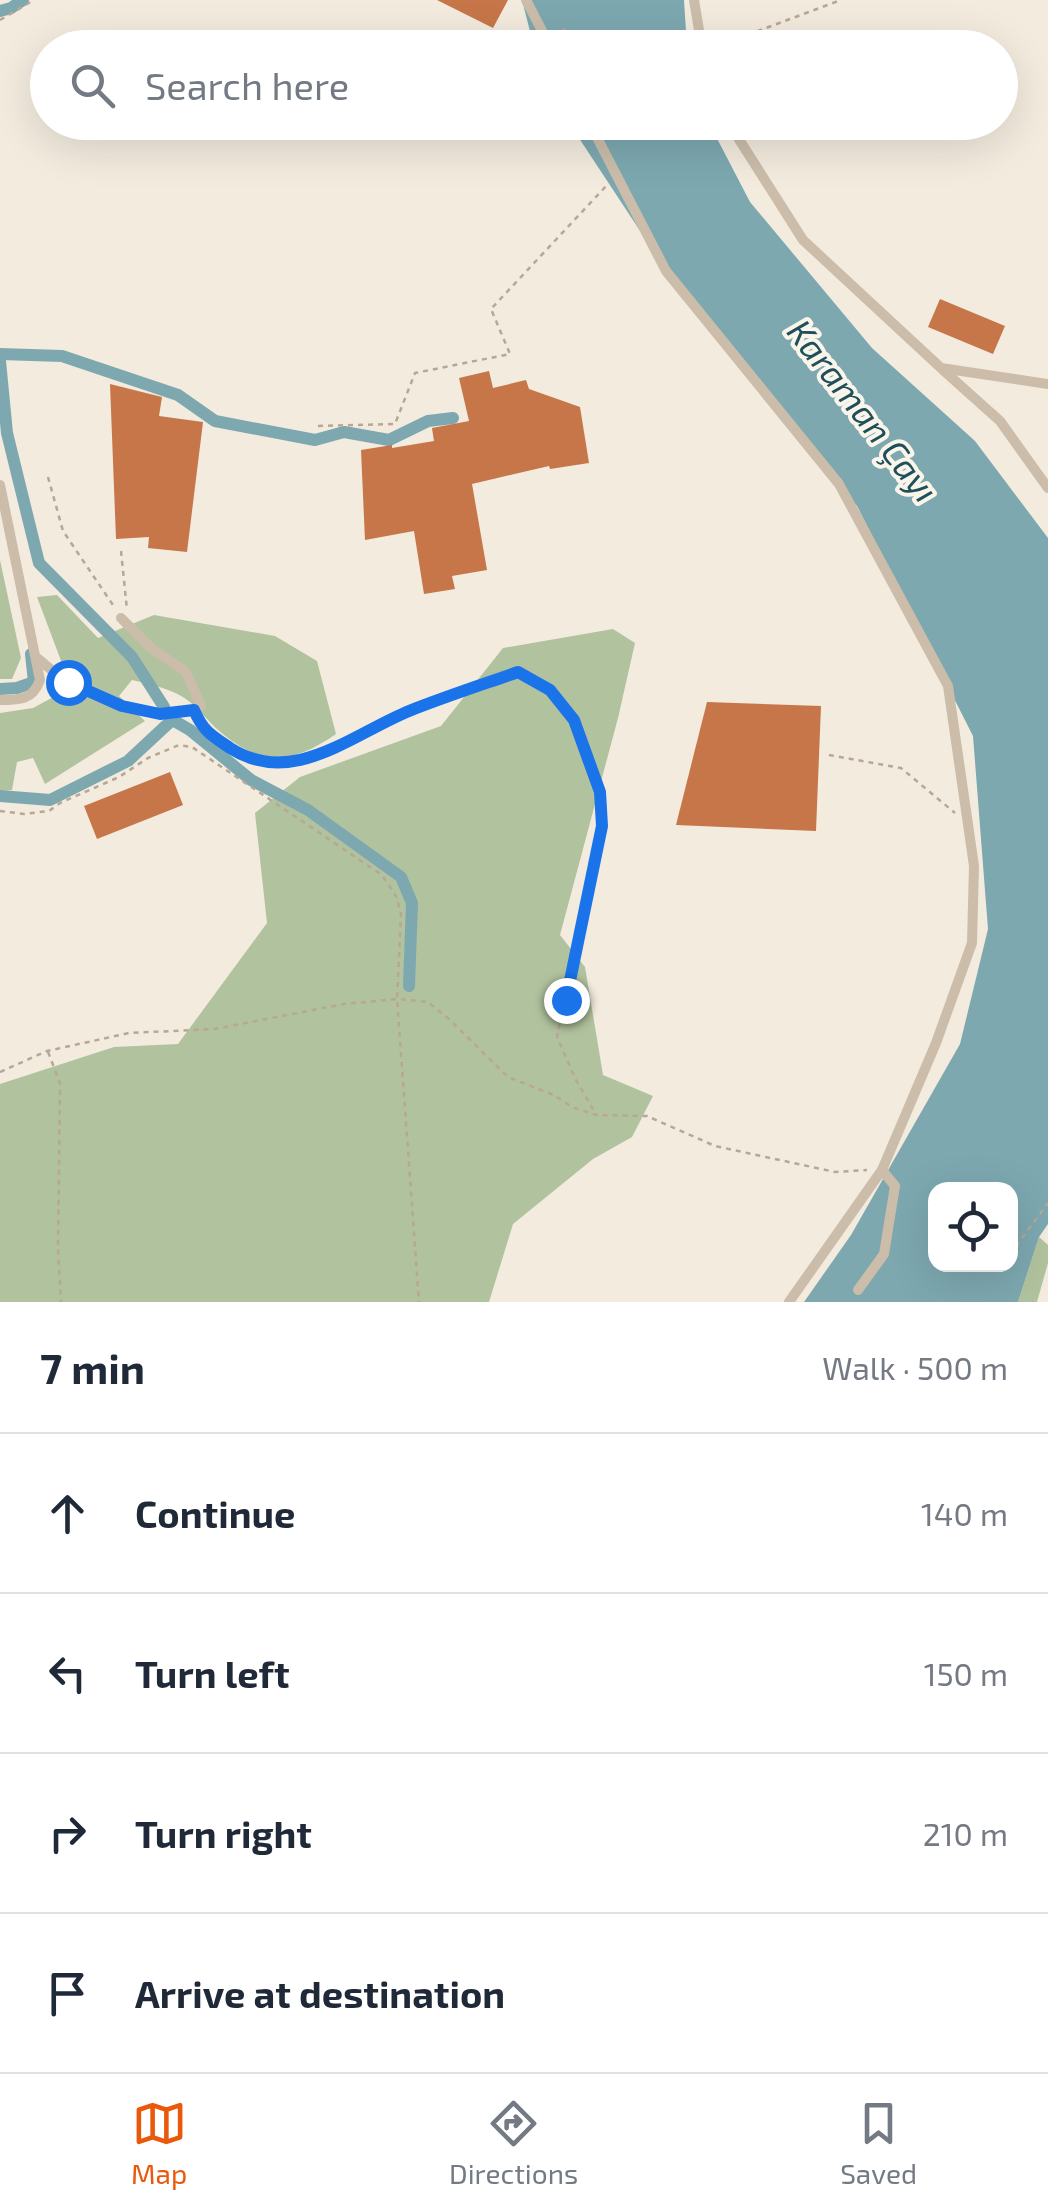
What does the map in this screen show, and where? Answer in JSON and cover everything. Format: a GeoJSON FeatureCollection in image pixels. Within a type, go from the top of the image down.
{"type":"FeatureCollection","features":[{"type":"Feature","properties":{"kind":"street"},"geometry":{"type":"LineString","coordinates":[[526,0],[542,30]]}},
{"type":"Feature","properties":{"kind":"street"},"geometry":{"type":"LineString","coordinates":[[694,0],[699,30]]}},
{"type":"Feature","properties":{"kind":"street"},"geometry":{"type":"LineString","coordinates":[[599,140],[666,272],[839,484],[948,686],[974,866],[972,943],[936,1043],[882,1170],[789,1302]]}},
{"type":"Feature","properties":{"kind":"street"},"geometry":{"type":"LineString","coordinates":[[739,140],[803,240],[1000,421],[1048,488]]}},
{"type":"Feature","properties":{"kind":"street"},"geometry":{"type":"LineString","coordinates":[[941,368],[1048,384]]}},
{"type":"Feature","properties":{"kind":"street"},"geometry":{"type":"LineString","coordinates":[[0,485],[40,680],[28,698],[0,700]]}},
{"type":"Feature","properties":{"kind":"street"},"geometry":{"type":"LineString","coordinates":[[37,658],[68,682],[122,706],[160,714],[200,706],[186,672],[150,648],[124,614]]}},
{"type":"Feature","properties":{"kind":"street"},"geometry":{"type":"LineString","coordinates":[[858,1290],[884,1254],[895,1186],[882,1170]]}},
{"type":"Feature","properties":{"kind":"path"},"geometry":{"type":"LineString","coordinates":[[0,20],[34,0]]}},
{"type":"Feature","properties":{"kind":"path"},"geometry":{"type":"LineString","coordinates":[[761,30],[841,0]]}},
{"type":"Feature","properties":{"kind":"path"},"geometry":{"type":"LineString","coordinates":[[318,426],[395,424],[415,373],[510,354],[491,309],[616,175]]}},
{"type":"Feature","properties":{"kind":"path"},"geometry":{"type":"LineString","coordinates":[[48,478],[63,531],[124,614]]}},
{"type":"Feature","properties":{"kind":"path"},"geometry":{"type":"LineString","coordinates":[[121,552],[124,614]]}},
{"type":"Feature","properties":{"kind":"path"},"geometry":{"type":"LineString","coordinates":[[194,710],[201,728],[242,756],[276,764],[312,758],[407,712],[518,672],[550,690],[574,720],[600,792],[602,826],[557,1037],[596,1115]]}},
{"type":"Feature","properties":{"kind":"path"},"geometry":{"type":"LineString","coordinates":[[0,811],[49,811],[119,777],[148,758],[179,746],[192,747],[382,875],[396,896],[400,914],[397,1000],[419,1302]]}},
{"type":"Feature","properties":{"kind":"path"},"geometry":{"type":"LineString","coordinates":[[830,755],[901,768],[968,824]]}},
{"type":"Feature","properties":{"kind":"path"},"geometry":{"type":"LineString","coordinates":[[0,1072],[48,1051],[129,1033],[215,1030],[344,1004],[428,1002],[508,1077],[554,1095],[572,1107],[596,1115],[647,1116],[714,1146],[835,1172],[882,1170]]}},
{"type":"Feature","properties":{"kind":"path"},"geometry":{"type":"LineString","coordinates":[[48,1051],[60,1083],[61,1302]]}},
{"type":"Feature","properties":{"kind":"path"},"geometry":{"type":"LineString","coordinates":[[1018,1243],[1048,1203]]}},
{"type":"Feature","properties":{"kind":"green space"},"geometry":{"type":"Polygon","coordinates":[[[0,560],[21,658],[12,679],[0,679],[0,560]]]}},
{"type":"Feature","properties":{"kind":"green space"},"geometry":{"type":"Polygon","coordinates":[[[57,595],[98,638],[154,615],[275,636],[317,661],[336,734],[305,752],[276,758],[262,756],[234,742],[184,698],[132,680],[119,696],[145,721],[45,784],[33,758],[17,762],[12,790],[0,791],[0,713],[33,708],[59,694],[63,666],[37,597],[57,595]]]}},
{"type":"Feature","properties":{"kind":"green space"},"geometry":{"type":"Polygon","coordinates":[[[613,629],[635,643],[560,935],[585,967],[603,1075],[653,1096],[632,1137],[593,1159],[513,1224],[489,1302],[0,1302],[0,1084],[114,1047],[178,1044],[267,923],[255,813],[300,777],[441,726],[503,648],[613,629]]]}},
{"type":"Feature","properties":{"kind":"green space"},"geometry":{"type":"Polygon","coordinates":[[[1039,1237],[1048,1245],[1048,1263],[1037,1302],[1018,1302],[1039,1237]]]}},
{"type":"Feature","properties":{"kind":"water"},"geometry":{"type":"Polygon","coordinates":[[[522,0],[684,0],[686,30],[530,30],[522,0]]]}},
{"type":"Feature","properties":{"kind":"water","name":"Karaman Çayı"},"geometry":{"type":"Polygon","coordinates":[[[580,140],[718,140],[750,202],[872,348],[975,441],[1048,538],[1048,1224],[1039,1237],[1018,1302],[804,1302],[851,1235],[960,1044],[988,929],[973,736],[857,506],[683,296],[580,140]]]}},
{"type":"Feature","properties":{"kind":"building"},"geometry":{"type":"Polygon","coordinates":[[[437,0],[508,0],[493,28],[437,0]]]}},
{"type":"Feature","properties":{"kind":"building"},"geometry":{"type":"Polygon","coordinates":[[[940,299],[1005,326],[993,354],[928,327],[940,299]]]}},
{"type":"Feature","properties":{"kind":"building"},"geometry":{"type":"Polygon","coordinates":[[[489,371],[493,388],[526,380],[529,389],[580,407],[589,463],[550,469],[549,466],[472,484],[487,570],[452,576],[455,589],[424,594],[414,531],[365,540],[361,450],[434,441],[432,428],[469,421],[459,378],[489,371]]]}},
{"type":"Feature","properties":{"kind":"building"},"geometry":{"type":"Polygon","coordinates":[[[110,384],[162,397],[159,416],[203,422],[187,552],[148,548],[149,537],[116,539],[110,384]]]}},
{"type":"Feature","properties":{"kind":"building"},"geometry":{"type":"Polygon","coordinates":[[[707,702],[821,706],[816,831],[676,825],[707,702]]]}},
{"type":"Feature","properties":{"kind":"building"},"geometry":{"type":"Polygon","coordinates":[[[170,772],[183,805],[97,839],[84,806],[170,772]]]}},
{"type":"Feature","properties":{"kind":"waterway"},"geometry":{"type":"LineString","coordinates":[[0,11],[23,0]]}},
{"type":"Feature","properties":{"kind":"waterway"},"geometry":{"type":"LineString","coordinates":[[0,354],[62,356],[178,395],[215,421],[315,440],[344,432],[389,440],[428,421],[453,418]]}},
{"type":"Feature","properties":{"kind":"waterway"},"geometry":{"type":"LineString","coordinates":[[0,361],[7,433],[39,563],[132,657],[164,707]]}},
{"type":"Feature","properties":{"kind":"waterway"},"geometry":{"type":"LineString","coordinates":[[0,689],[34,682],[31,654]]}},
{"type":"Feature","properties":{"kind":"waterway"},"geometry":{"type":"LineString","coordinates":[[171,719],[251,780],[308,810],[401,877],[412,903],[409,986]]}},
{"type":"Feature","properties":{"kind":"waterway"},"geometry":{"type":"LineString","coordinates":[[0,796],[50,800],[128,761],[172,720]]}},
{"type":"Feature","properties":{"kind":"route"},"geometry":{"type":"LineString","coordinates":[[68,682],[122,706],[160,714],[194,710],[201,728],[242,756],[276,764],[312,758],[407,712],[518,672],[550,690],[574,720],[600,792],[602,826],[566,1000]]}}]}
